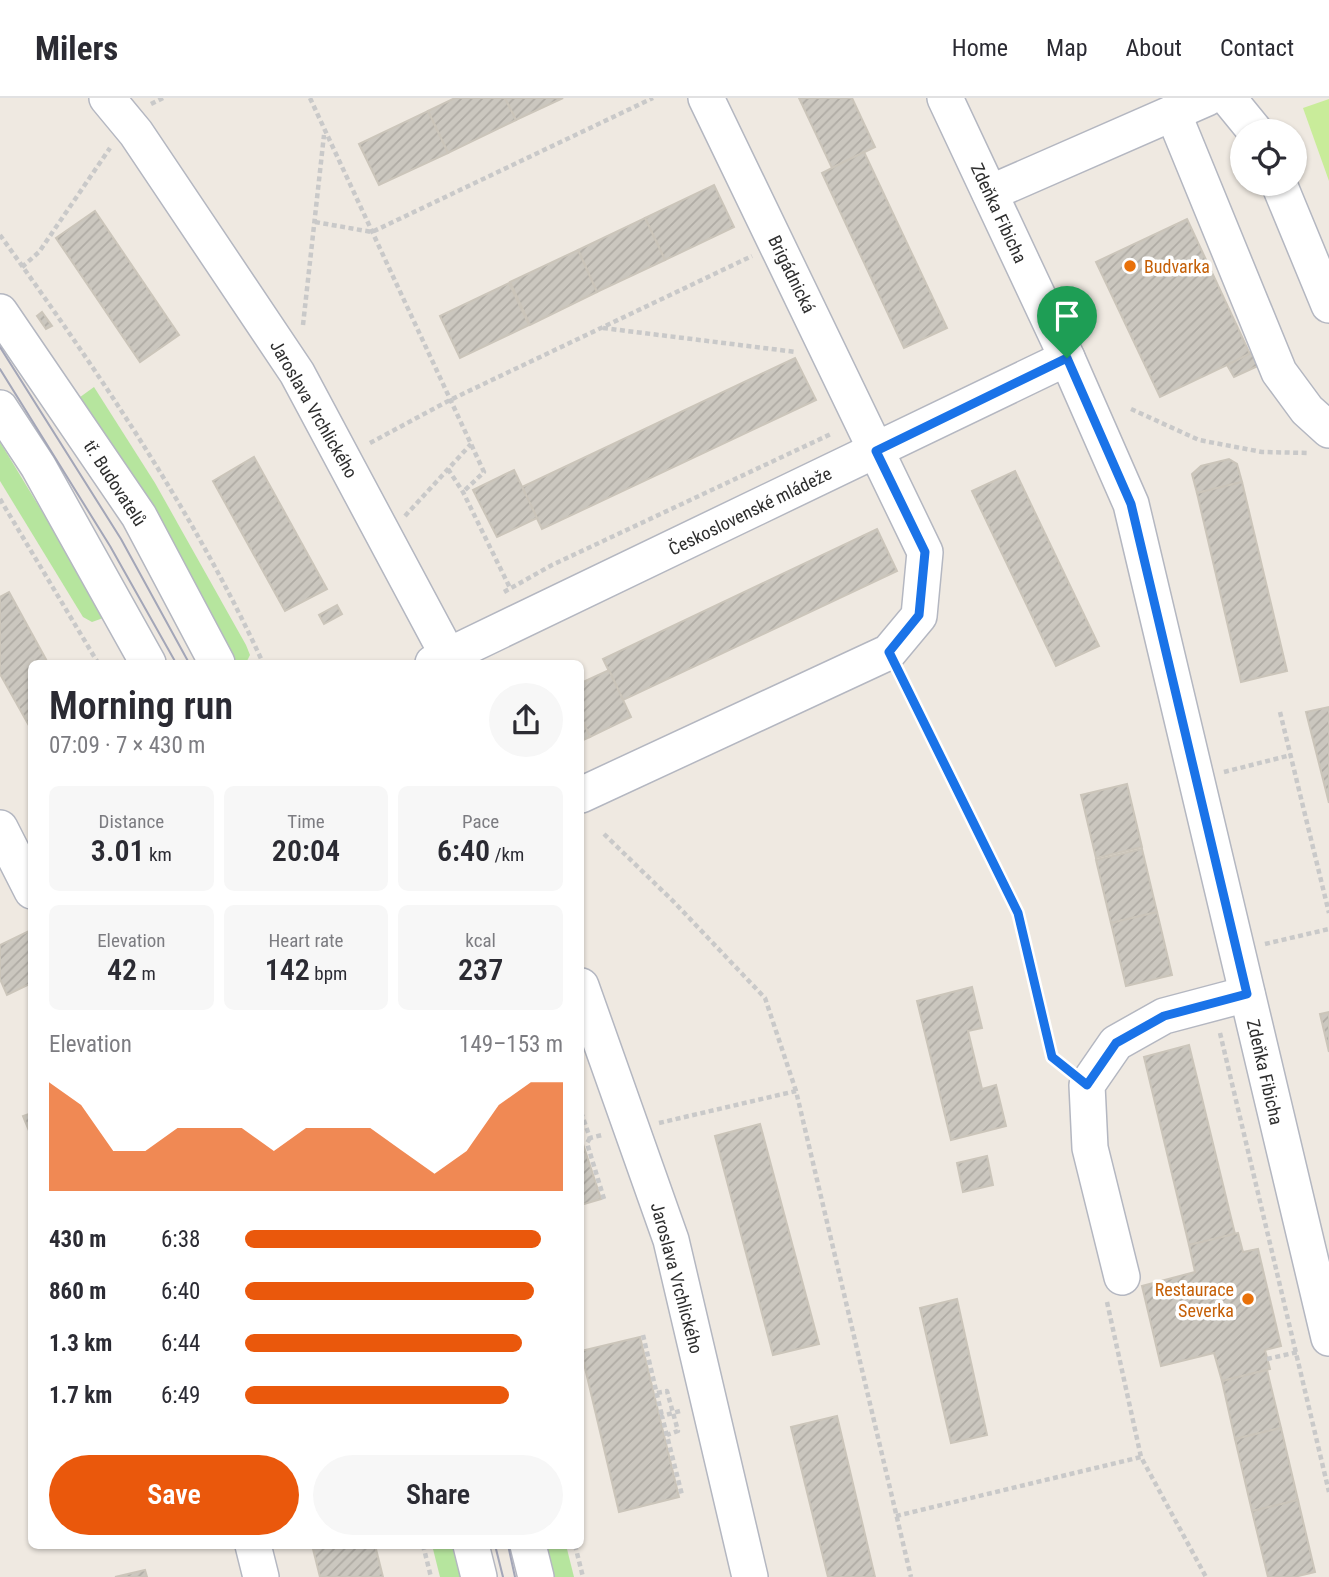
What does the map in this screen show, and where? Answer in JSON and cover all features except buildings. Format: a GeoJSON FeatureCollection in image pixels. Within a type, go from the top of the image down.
{"type":"FeatureCollection","features":[{"type":"Feature","properties":{"kind":"street","name":"Jaroslava Vrchlického"},"geometry":{"type":"LineString","coordinates":[[107,98],[136,133],[298,373],[385,538],[445,660]]}},
{"type":"Feature","properties":{"kind":"street","name":"Brigádnická"},"geometry":{"type":"LineString","coordinates":[[706,98],[925,552],[919,615],[889,652]]}},
{"type":"Feature","properties":{"kind":"street","name":"Zdeňka Fibicha"},"geometry":{"type":"LineString","coordinates":[[945,98],[1067,358],[1131,504],[1247,994],[1324,1296],[1318,1344]]}},
{"type":"Feature","properties":{"kind":"street"},"geometry":{"type":"LineString","coordinates":[[990,193],[1207,98]]}},
{"type":"Feature","properties":{"kind":"street"},"geometry":{"type":"LineString","coordinates":[[1228,98],[1245,119]]}},
{"type":"Feature","properties":{"kind":"street"},"geometry":{"type":"LineString","coordinates":[[1173,113],[1279,372],[1307,410],[1322,442]]}},
{"type":"Feature","properties":{"kind":"street"},"geometry":{"type":"LineString","coordinates":[[1284,196],[1329,305]]}},
{"type":"Feature","properties":{"kind":"street","name":"tř. Budovatelů"},"geometry":{"type":"LineString","coordinates":[[0,312],[139,516],[215,660]]}},
{"type":"Feature","properties":{"kind":"street","name":"Československé mládeže"},"geometry":{"type":"LineString","coordinates":[[447,660],[1067,358]]}},
{"type":"Feature","properties":{"kind":"street"},"geometry":{"type":"LineString","coordinates":[[0,408],[38,466],[146,660]]}},
{"type":"Feature","properties":{"kind":"street"},"geometry":{"type":"LineString","coordinates":[[584,794],[889,652]]}},
{"type":"Feature","properties":{"kind":"street"},"geometry":{"type":"LineString","coordinates":[[12,849],[28,883]]}},
{"type":"Feature","properties":{"kind":"street"},"geometry":{"type":"LineString","coordinates":[[1122,1277],[1090,1148],[1087,1085],[1116,1043],[1164,1016],[1247,994]]}},
{"type":"Feature","properties":{"kind":"street","name":"Jaroslava Vrchlického"},"geometry":{"type":"LineString","coordinates":[[584,995],[671,1240],[750,1577]]}},
{"type":"Feature","properties":{"kind":"street"},"geometry":{"type":"LineString","coordinates":[[254,1549],[261,1577]]}},
{"type":"Feature","properties":{"kind":"street"},"geometry":{"type":"LineString","coordinates":[[472,1549],[479,1577]]}},
{"type":"Feature","properties":{"kind":"street"},"geometry":{"type":"LineString","coordinates":[[529,1549],[536,1577]]}},
{"type":"Feature","properties":{"kind":"path"},"geometry":{"type":"LineString","coordinates":[[310,98],[324,134],[484,472],[463,492]]}},
{"type":"Feature","properties":{"kind":"path"},"geometry":{"type":"LineString","coordinates":[[315,222],[372,232],[653,98]]}},
{"type":"Feature","properties":{"kind":"path"},"geometry":{"type":"LineString","coordinates":[[298,373],[324,134]]}},
{"type":"Feature","properties":{"kind":"path"},"geometry":{"type":"LineString","coordinates":[[22,267],[39,252],[113,143]]}},
{"type":"Feature","properties":{"kind":"path"},"geometry":{"type":"LineString","coordinates":[[0,235],[168,488],[247,628],[262,660]]}},
{"type":"Feature","properties":{"kind":"path"},"geometry":{"type":"LineString","coordinates":[[342,458],[450,400],[778,244]]}},
{"type":"Feature","properties":{"kind":"path"},"geometry":{"type":"LineString","coordinates":[[602,328],[801,353]]}},
{"type":"Feature","properties":{"kind":"path"},"geometry":{"type":"LineString","coordinates":[[1131,409],[1199,440],[1262,452],[1322,442]]}},
{"type":"Feature","properties":{"kind":"path"},"geometry":{"type":"LineString","coordinates":[[499,595],[552,565],[861,420]]}},
{"type":"Feature","properties":{"kind":"path"},"geometry":{"type":"LineString","coordinates":[[385,538],[471,444]]}},
{"type":"Feature","properties":{"kind":"path"},"geometry":{"type":"LineString","coordinates":[[448,470],[463,492],[510,588]]}},
{"type":"Feature","properties":{"kind":"path"},"geometry":{"type":"LineString","coordinates":[[0,499],[96,660]]}},
{"type":"Feature","properties":{"kind":"path"},"geometry":{"type":"LineString","coordinates":[[889,652],[1018,913],[1052,1057],[1087,1085]]}},
{"type":"Feature","properties":{"kind":"path"},"geometry":{"type":"LineString","coordinates":[[1280,712],[1329,913]]}},
{"type":"Feature","properties":{"kind":"path"},"geometry":{"type":"LineString","coordinates":[[1196,779],[1291,755]]}},
{"type":"Feature","properties":{"kind":"path"},"geometry":{"type":"LineString","coordinates":[[604,834],[765,998],[796,1091],[911,1577]]}},
{"type":"Feature","properties":{"kind":"path"},"geometry":{"type":"LineString","coordinates":[[1237,951],[1329,929]]}},
{"type":"Feature","properties":{"kind":"path"},"geometry":{"type":"LineString","coordinates":[[1213,1003],[1329,1492]]}},
{"type":"Feature","properties":{"kind":"path"},"geometry":{"type":"LineString","coordinates":[[631,1129],[796,1091]]}},
{"type":"Feature","properties":{"kind":"path"},"geometry":{"type":"LineString","coordinates":[[590,1138],[587,1143],[604,1199]]}},
{"type":"Feature","properties":{"kind":"path"},"geometry":{"type":"LineString","coordinates":[[1122,1277],[1105,1295],[1141,1457],[1206,1577]]}},
{"type":"Feature","properties":{"kind":"path"},"geometry":{"type":"LineString","coordinates":[[643,1335],[682,1495]]}},
{"type":"Feature","properties":{"kind":"path"},"geometry":{"type":"LineString","coordinates":[[1268,1359],[1296,1353],[1318,1344]]}},
{"type":"Feature","properties":{"kind":"path"},"geometry":{"type":"LineString","coordinates":[[657,1394],[667,1391],[674,1413],[678,1431],[667,1435]]}},
{"type":"Feature","properties":{"kind":"path"},"geometry":{"type":"LineString","coordinates":[[662,1416],[686,1409]]}},
{"type":"Feature","properties":{"kind":"path"},"geometry":{"type":"LineString","coordinates":[[896,1516],[1141,1457]]}},
{"type":"Feature","properties":{"kind":"path"},"geometry":{"type":"LineString","coordinates":[[424,1549],[431,1577]]}},
{"type":"Feature","properties":{"kind":"path"},"geometry":{"type":"LineString","coordinates":[[576,1549],[583,1577]]}},
{"type":"Feature","properties":{"kind":"green space"},"geometry":{"type":"Polygon","coordinates":[[[1329,99],[1329,181],[1307,119],[1303,108],[1329,99]]]}},
{"type":"Feature","properties":{"kind":"green space"},"geometry":{"type":"Polygon","coordinates":[[[94,387],[155,483],[246,645],[250,655],[248,660],[228,660],[76,400],[94,387]]]}},
{"type":"Feature","properties":{"kind":"green space"},"geometry":{"type":"Polygon","coordinates":[[[0,442],[106,617],[92,622],[83,617],[0,481],[0,442]]]}},
{"type":"Feature","properties":{"kind":"green space"},"geometry":{"type":"Polygon","coordinates":[[[433,1549],[455,1549],[462,1577],[440,1577],[433,1549]]]}},
{"type":"Feature","properties":{"kind":"green space"},"geometry":{"type":"Polygon","coordinates":[[[545,1549],[567,1549],[574,1577],[552,1577],[545,1549]]]}},
{"type":"Feature","properties":{"kind":"tram line"},"geometry":{"type":"LineString","coordinates":[[0,347],[121,539],[187,660]]}},
{"type":"Feature","properties":{"kind":"tram line"},"geometry":{"type":"LineString","coordinates":[[0,369],[110,546],[174,660]]}},
{"type":"Feature","properties":{"kind":"tram line"},"geometry":{"type":"LineString","coordinates":[[496,1549],[503,1577]]}},
{"type":"Feature","properties":{"kind":"tram line"},"geometry":{"type":"LineString","coordinates":[[509,1549],[515,1577]]}},
{"type":"Feature","properties":{"kind":"place","name":"Budvarka"},"geometry":{"type":"Point","coordinates":[1130,266]}},
{"type":"Feature","properties":{"kind":"place","name":"Restaurace Severka"},"geometry":{"type":"Point","coordinates":[1248,1299]}},
{"type":"Feature","properties":{"kind":"route"},"geometry":{"type":"LineString","coordinates":[[1067,358],[1131,504],[1247,994],[1164,1016],[1116,1043],[1087,1085],[1052,1057],[1018,913],[889,652],[919,615],[925,552],[876,451],[1067,358]]}}]}
